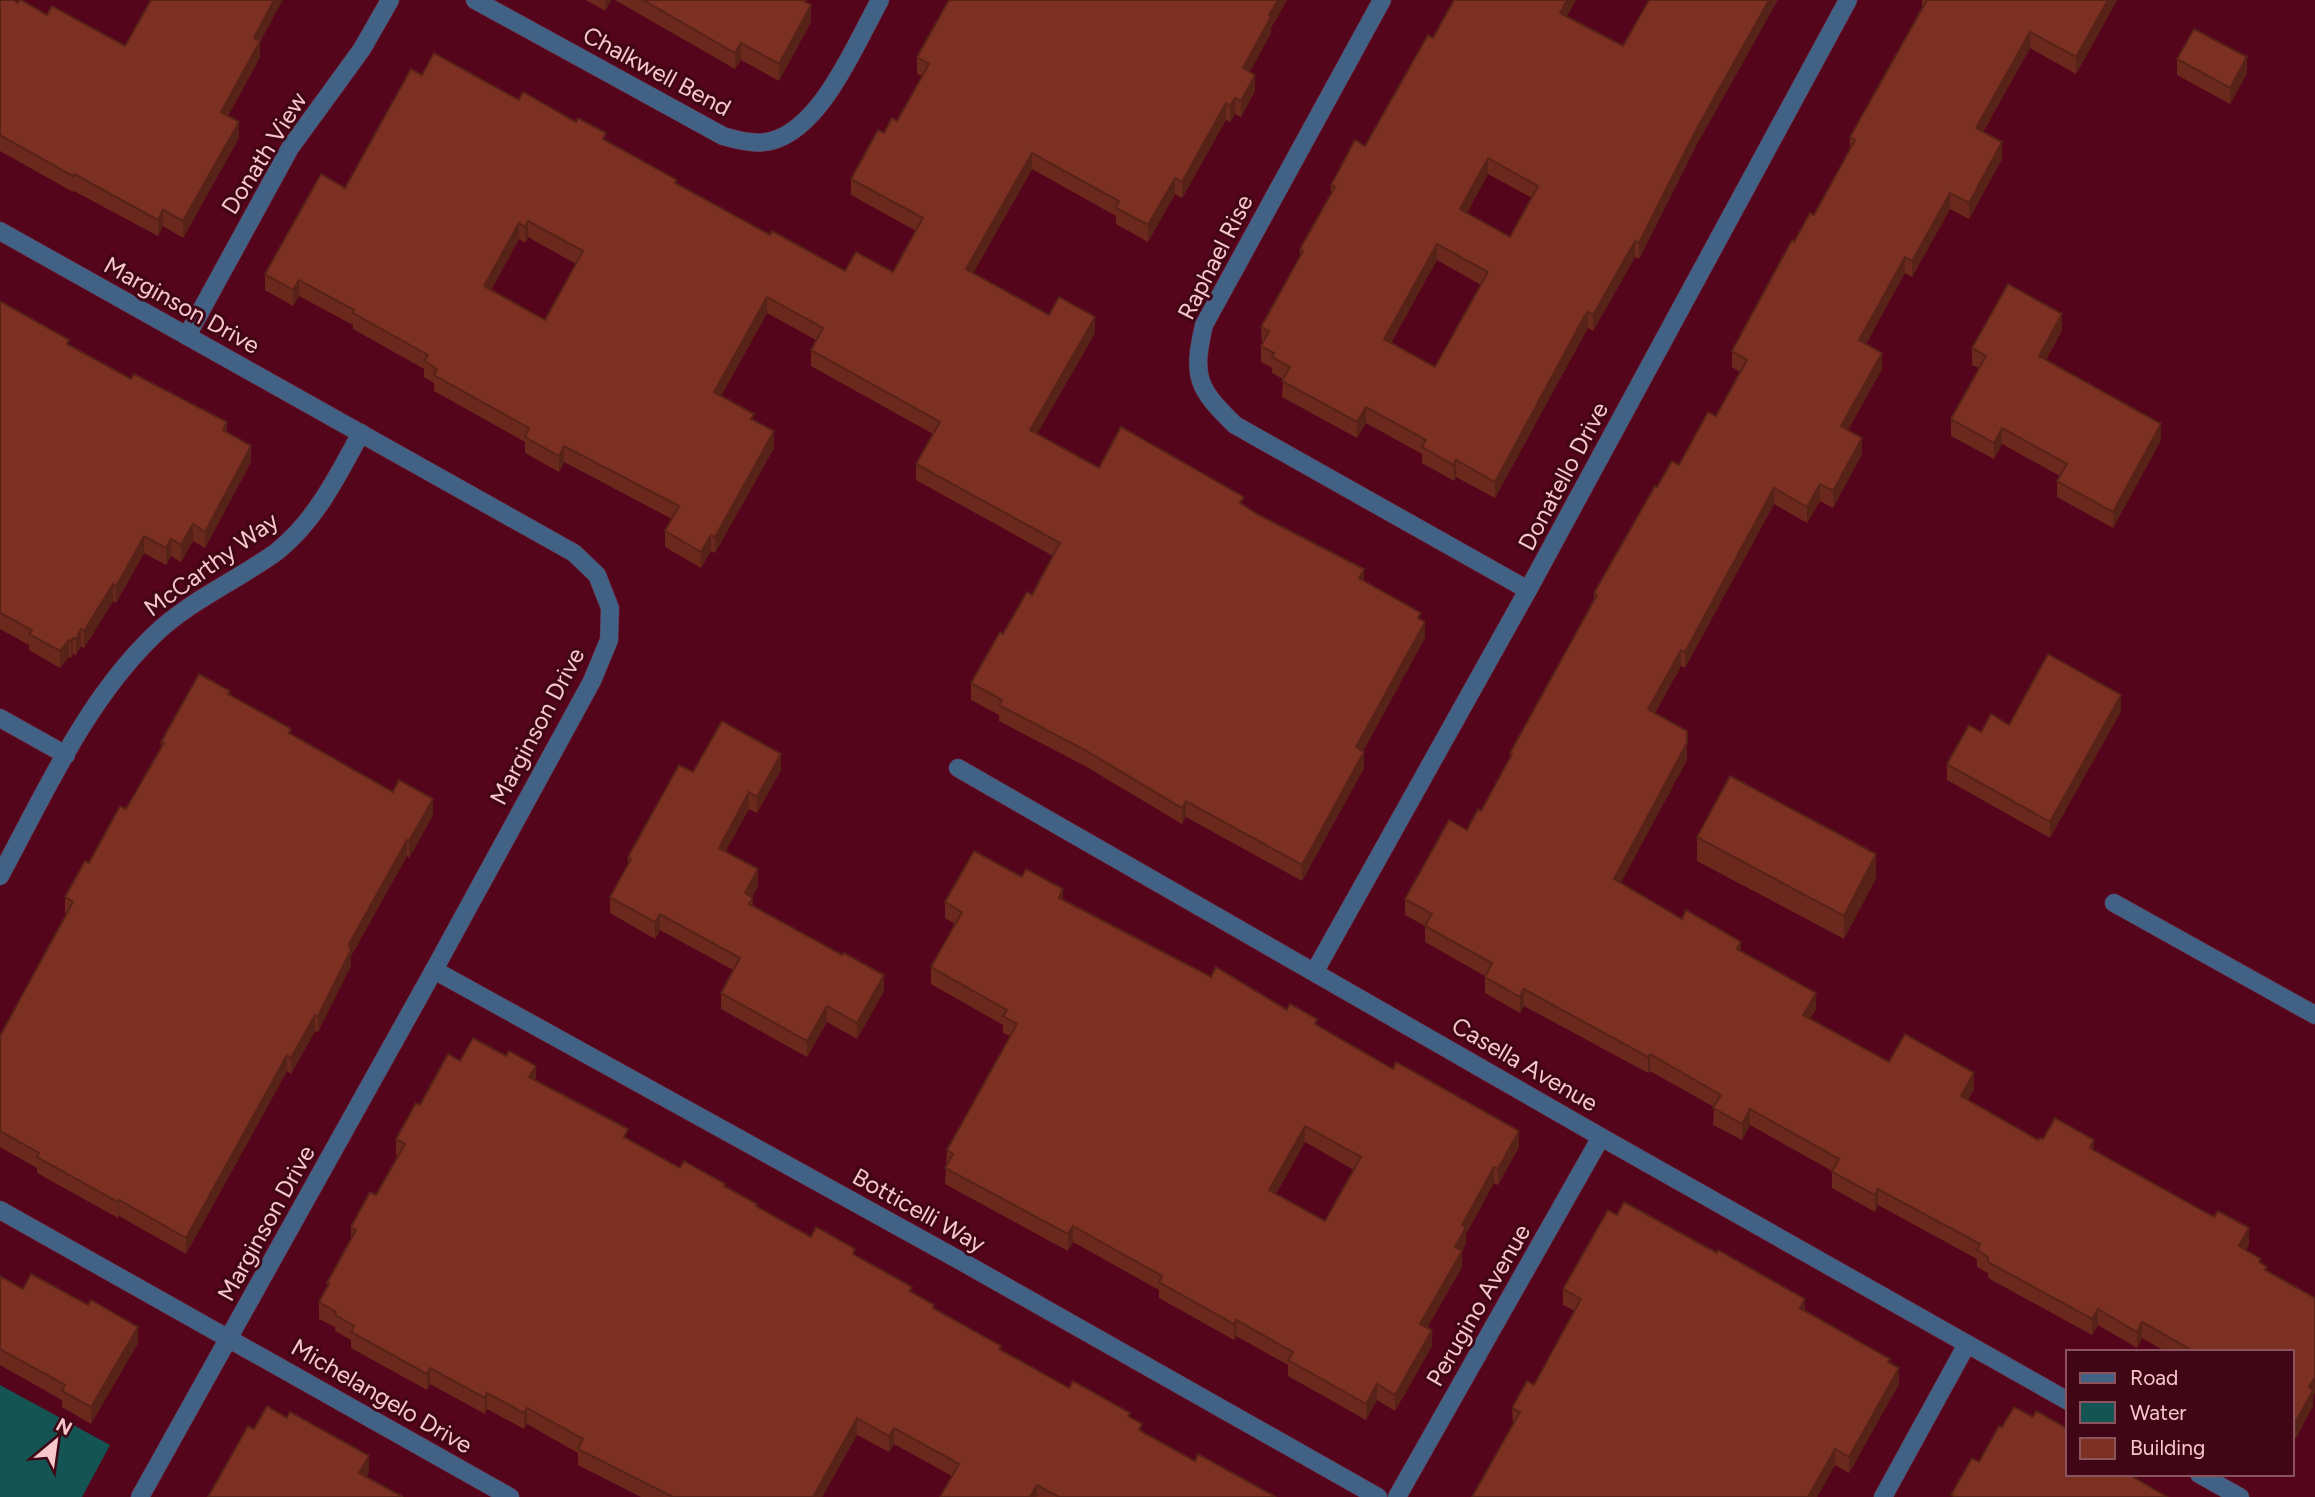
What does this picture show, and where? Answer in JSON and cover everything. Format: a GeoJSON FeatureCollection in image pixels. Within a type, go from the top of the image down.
{"type":"FeatureCollection","features":[{"type":"Feature","properties":{"kind":"street","name":"Donath View"},"geometry":{"type":"LineString","coordinates":[[187,336],[290,148],[362,49],[390,0]]}},
{"type":"Feature","properties":{"kind":"street","name":"Chalkwell Bend"},"geometry":{"type":"LineString","coordinates":[[475,0],[723,136],[747,142],[770,142],[791,132],[812,113],[832,86],[880,0]]}},
{"type":"Feature","properties":{"kind":"street","name":"Raphael Rise"},"geometry":{"type":"LineString","coordinates":[[1382,0],[1204,325],[1198,351],[1199,377],[1211,401],[1235,425],[1528,590]]}},
{"type":"Feature","properties":{"kind":"street","name":"Donatello Drive"},"geometry":{"type":"LineString","coordinates":[[1314,971],[1528,590],[1848,0]]}},
{"type":"Feature","properties":{"kind":"street","name":"Marginson Drive"},"geometry":{"type":"LineString","coordinates":[[0,231],[574,553],[597,575],[610,608],[608,640],[592,681],[140,1497]]}},
{"type":"Feature","properties":{"kind":"street","name":"McCarthy Way"},"geometry":{"type":"LineString","coordinates":[[0,876],[66,755],[101,697],[128,662],[155,634],[182,612],[278,551],[302,529],[327,494],[361,433]]}},
{"type":"Feature","properties":{"kind":"street"},"geometry":{"type":"LineString","coordinates":[[0,718],[66,755]]}},
{"type":"Feature","properties":{"kind":"street","name":"Casella Avenue"},"geometry":{"type":"LineString","coordinates":[[958,768],[2066,1400]]}},
{"type":"Feature","properties":{"kind":"street"},"geometry":{"type":"LineString","coordinates":[[2115,903],[2315,1016]]}},
{"type":"Feature","properties":{"kind":"street","name":"Botticelli Way"},"geometry":{"type":"LineString","coordinates":[[434,970],[959,1260],[1378,1497]]}},
{"type":"Feature","properties":{"kind":"street","name":"Perugino Avenue"},"geometry":{"type":"LineString","coordinates":[[1397,1497],[1601,1137]]}},
{"type":"Feature","properties":{"kind":"street","name":"Michelangelo Drive"},"geometry":{"type":"LineString","coordinates":[[0,1210],[510,1497]]}},
{"type":"Feature","properties":{"kind":"street"},"geometry":{"type":"LineString","coordinates":[[1883,1497],[1967,1344]]}},
{"type":"Feature","properties":{"kind":"street"},"geometry":{"type":"LineString","coordinates":[[2203,1476],[2240,1497]]}},
{"type":"Feature","properties":{"kind":"water"},"geometry":{"type":"Polygon","coordinates":[[[0,1385],[110,1445],[82,1497],[0,1497],[0,1385]]]}},
{"type":"Feature","properties":{"kind":"building"},"geometry":{"type":"Polygon","coordinates":[[[0,0],[13,0],[18,3],[21,0],[47,15],[52,6],[125,46],[151,0],[274,0],[254,38],[260,41],[221,112],[239,122],[183,221],[163,210],[158,220],[0,135],[0,0]]]}},
{"type":"Feature","properties":{"kind":"building"},"geometry":{"type":"Polygon","coordinates":[[[643,0],[802,0],[811,5],[779,64],[741,43],[735,53],[643,0]]]}},
{"type":"Feature","properties":{"kind":"building"},"geometry":{"type":"Polygon","coordinates":[[[949,0],[1278,0],[1243,68],[1255,75],[1241,101],[1235,98],[1230,106],[1226,103],[1182,182],[1175,178],[1148,225],[1116,208],[1119,201],[1032,153],[966,269],[1049,315],[1059,297],[1095,317],[1030,430],[1099,468],[1121,427],[1244,497],[1240,503],[1257,514],[1364,569],[1359,578],[1421,613],[1418,618],[1425,622],[1356,747],[1364,752],[1302,865],[1186,801],[1182,808],[1085,750],[999,705],[1002,700],[971,683],[1027,592],[1032,595],[1060,543],[916,464],[940,422],[811,350],[823,328],[767,297],[714,392],[754,414],[751,419],[774,431],[715,537],[711,535],[701,552],[665,531],[679,506],[564,446],[559,456],[525,437],[529,428],[434,375],[437,369],[424,361],[428,355],[299,280],[293,290],[265,274],[321,174],[345,188],[411,69],[422,75],[434,53],[519,100],[523,92],[576,122],[578,118],[606,133],[603,139],[677,180],[675,183],[770,235],[772,231],[845,271],[856,252],[893,272],[923,218],[851,179],[878,130],[884,133],[892,118],[897,121],[929,64],[917,57],[949,0]],[[528,221],[525,227],[519,223],[484,286],[545,320],[583,251],[528,221]]]}},
{"type":"Feature","properties":{"kind":"building"},"geometry":{"type":"Polygon","coordinates":[[[1454,0],[1567,0],[1560,13],[1623,46],[1649,0],[1769,0],[1695,132],[1639,243],[1635,241],[1593,315],[1588,312],[1584,317],[1495,482],[1456,460],[1454,465],[1422,447],[1426,440],[1366,407],[1357,422],[1282,381],[1290,367],[1272,357],[1274,353],[1261,346],[1269,331],[1261,327],[1303,251],[1300,249],[1335,187],[1331,185],[1355,140],[1365,146],[1428,35],[1433,38],[1454,0]],[[1488,158],[1460,209],[1510,237],[1538,186],[1488,158]],[[1437,244],[1384,339],[1435,367],[1488,272],[1437,244]]]}},
{"type":"Feature","properties":{"kind":"building"},"geometry":{"type":"Polygon","coordinates":[[[1927,0],[2108,0],[2076,57],[2030,32],[1976,128],[2002,142],[1969,203],[1950,193],[1912,261],[1905,257],[1859,340],[1882,353],[1841,426],[1862,438],[1833,491],[1820,484],[1807,507],[1774,488],[1685,652],[1681,650],[1648,709],[1687,731],[1687,743],[1614,879],[1682,919],[1686,910],[1741,942],[1737,949],[1816,993],[1803,1015],[1889,1062],[1905,1034],[1974,1073],[1961,1096],[2038,1140],[2043,1139],[2055,1118],[2094,1140],[2090,1148],[2214,1217],[2218,1211],[2249,1228],[2239,1246],[2261,1259],[2259,1262],[2267,1267],[2265,1270],[2315,1298],[2315,1377],[2309,1387],[2313,1390],[2296,1421],[2294,1350],[2191,1350],[2142,1322],[2137,1332],[2098,1309],[2092,1319],[1988,1262],[1988,1257],[1977,1250],[1980,1244],[1878,1189],[1875,1195],[1832,1172],[1839,1159],[1750,1109],[1742,1124],[1713,1108],[1721,1095],[1650,1054],[1648,1057],[1524,989],[1520,997],[1485,977],[1492,963],[1425,926],[1432,914],[1405,899],[1449,820],[1467,830],[1478,809],[1481,811],[1597,595],[1594,593],[1655,486],[1657,487],[1672,461],[1679,465],[1708,412],[1716,416],[1747,360],[1732,351],[1792,240],[1794,242],[1810,213],[1814,215],[1855,140],[1850,137],[1927,0]]]}},
{"type":"Feature","properties":{"kind":"building"},"geometry":{"type":"Polygon","coordinates":[[[2194,29],[2247,57],[2230,88],[2177,59],[2194,29]]]}},
{"type":"Feature","properties":{"kind":"building"},"geometry":{"type":"Polygon","coordinates":[[[2008,284],[2062,314],[2039,356],[2161,424],[2113,512],[2057,481],[2067,464],[2002,428],[1994,443],[1951,419],[1986,356],[1972,348],[2008,284]]]}},
{"type":"Feature","properties":{"kind":"building"},"geometry":{"type":"Polygon","coordinates":[[[0,301],[69,340],[67,344],[131,379],[134,374],[227,422],[223,430],[251,446],[205,532],[193,524],[181,545],[171,539],[166,548],[144,536],[116,587],[113,584],[84,631],[81,629],[76,639],[69,640],[60,651],[29,634],[32,630],[0,613],[0,301]]]}},
{"type":"Feature","properties":{"kind":"building"},"geometry":{"type":"Polygon","coordinates":[[[2048,654],[2121,695],[2050,822],[1947,764],[1969,725],[1981,732],[1991,714],[2009,725],[2048,654]]]}},
{"type":"Feature","properties":{"kind":"building"},"geometry":{"type":"Polygon","coordinates":[[[199,674],[230,691],[228,694],[291,729],[289,733],[393,792],[399,780],[433,799],[349,944],[351,950],[318,1016],[315,1015],[291,1058],[287,1055],[186,1238],[37,1157],[39,1153],[0,1131],[0,1036],[73,902],[65,897],[85,861],[89,863],[120,806],[126,809],[199,674]]]}},
{"type":"Feature","properties":{"kind":"building"},"geometry":{"type":"Polygon","coordinates":[[[722,721],[781,754],[757,797],[749,792],[719,848],[758,869],[745,893],[753,898],[749,904],[884,975],[857,1023],[827,1006],[807,1041],[721,993],[740,958],[660,914],[655,922],[610,897],[631,859],[628,857],[679,765],[693,772],[722,721]]]}},
{"type":"Feature","properties":{"kind":"building"},"geometry":{"type":"Polygon","coordinates":[[[1730,776],[1876,854],[1844,916],[1697,837],[1730,776]]]}},
{"type":"Feature","properties":{"kind":"building"},"geometry":{"type":"Polygon","coordinates":[[[974,851],[1022,877],[1026,869],[1063,889],[1059,898],[1211,977],[1216,967],[1287,1010],[1290,1004],[1317,1019],[1315,1024],[1393,1069],[1396,1062],[1519,1131],[1498,1169],[1494,1167],[1462,1225],[1466,1227],[1455,1247],[1462,1251],[1420,1324],[1432,1330],[1395,1395],[1377,1384],[1366,1404],[1288,1360],[1293,1352],[1236,1320],[1234,1324],[1159,1282],[1162,1276],[1073,1226],[1068,1234],[945,1168],[953,1154],[947,1150],[1017,1024],[1003,1016],[1007,1010],[931,967],[962,912],[945,902],[974,851]],[[1305,1126],[1269,1190],[1325,1221],[1361,1157],[1305,1126]]]}},
{"type":"Feature","properties":{"kind":"building"},"geometry":{"type":"Polygon","coordinates":[[[473,1038],[506,1056],[509,1051],[536,1066],[529,1077],[628,1129],[624,1137],[680,1168],[684,1161],[811,1237],[816,1227],[855,1249],[853,1254],[912,1287],[910,1291],[934,1305],[933,1308],[1001,1346],[999,1349],[1069,1388],[1073,1381],[1130,1413],[1128,1416],[1142,1424],[1139,1430],[1195,1461],[1198,1454],[1276,1497],[1059,1497],[1037,1485],[1030,1497],[940,1497],[959,1464],[894,1428],[889,1436],[857,1418],[813,1497],[673,1497],[578,1449],[583,1439],[527,1408],[524,1413],[487,1393],[485,1398],[430,1368],[427,1374],[351,1332],[354,1326],[319,1302],[356,1230],[351,1227],[370,1192],[376,1195],[405,1144],[396,1139],[416,1103],[420,1105],[448,1054],[460,1061],[473,1038]]]}},
{"type":"Feature","properties":{"kind":"building"},"geometry":{"type":"Polygon","coordinates":[[[1624,1202],[1805,1299],[1800,1308],[1890,1359],[1888,1362],[1899,1368],[1849,1457],[1835,1449],[1808,1497],[1472,1497],[1520,1412],[1512,1408],[1527,1381],[1534,1385],[1581,1299],[1563,1289],[1608,1210],[1617,1215],[1624,1202]]]}},
{"type":"Feature","properties":{"kind":"building"},"geometry":{"type":"Polygon","coordinates":[[[31,1274],[88,1305],[91,1300],[138,1327],[91,1407],[62,1391],[65,1385],[0,1349],[0,1276],[23,1289],[31,1274]]]}},
{"type":"Feature","properties":{"kind":"building"},"geometry":{"type":"Polygon","coordinates":[[[267,1406],[287,1418],[290,1412],[369,1456],[359,1473],[403,1497],[208,1497],[248,1426],[254,1429],[267,1406]]]}},
{"type":"Feature","properties":{"kind":"building"},"geometry":{"type":"Polygon","coordinates":[[[2014,1407],[2033,1417],[2036,1411],[2066,1428],[2066,1476],[2131,1476],[2167,1497],[1951,1495],[1972,1458],[1979,1462],[1999,1426],[2002,1427],[2014,1407]]]}}]}
